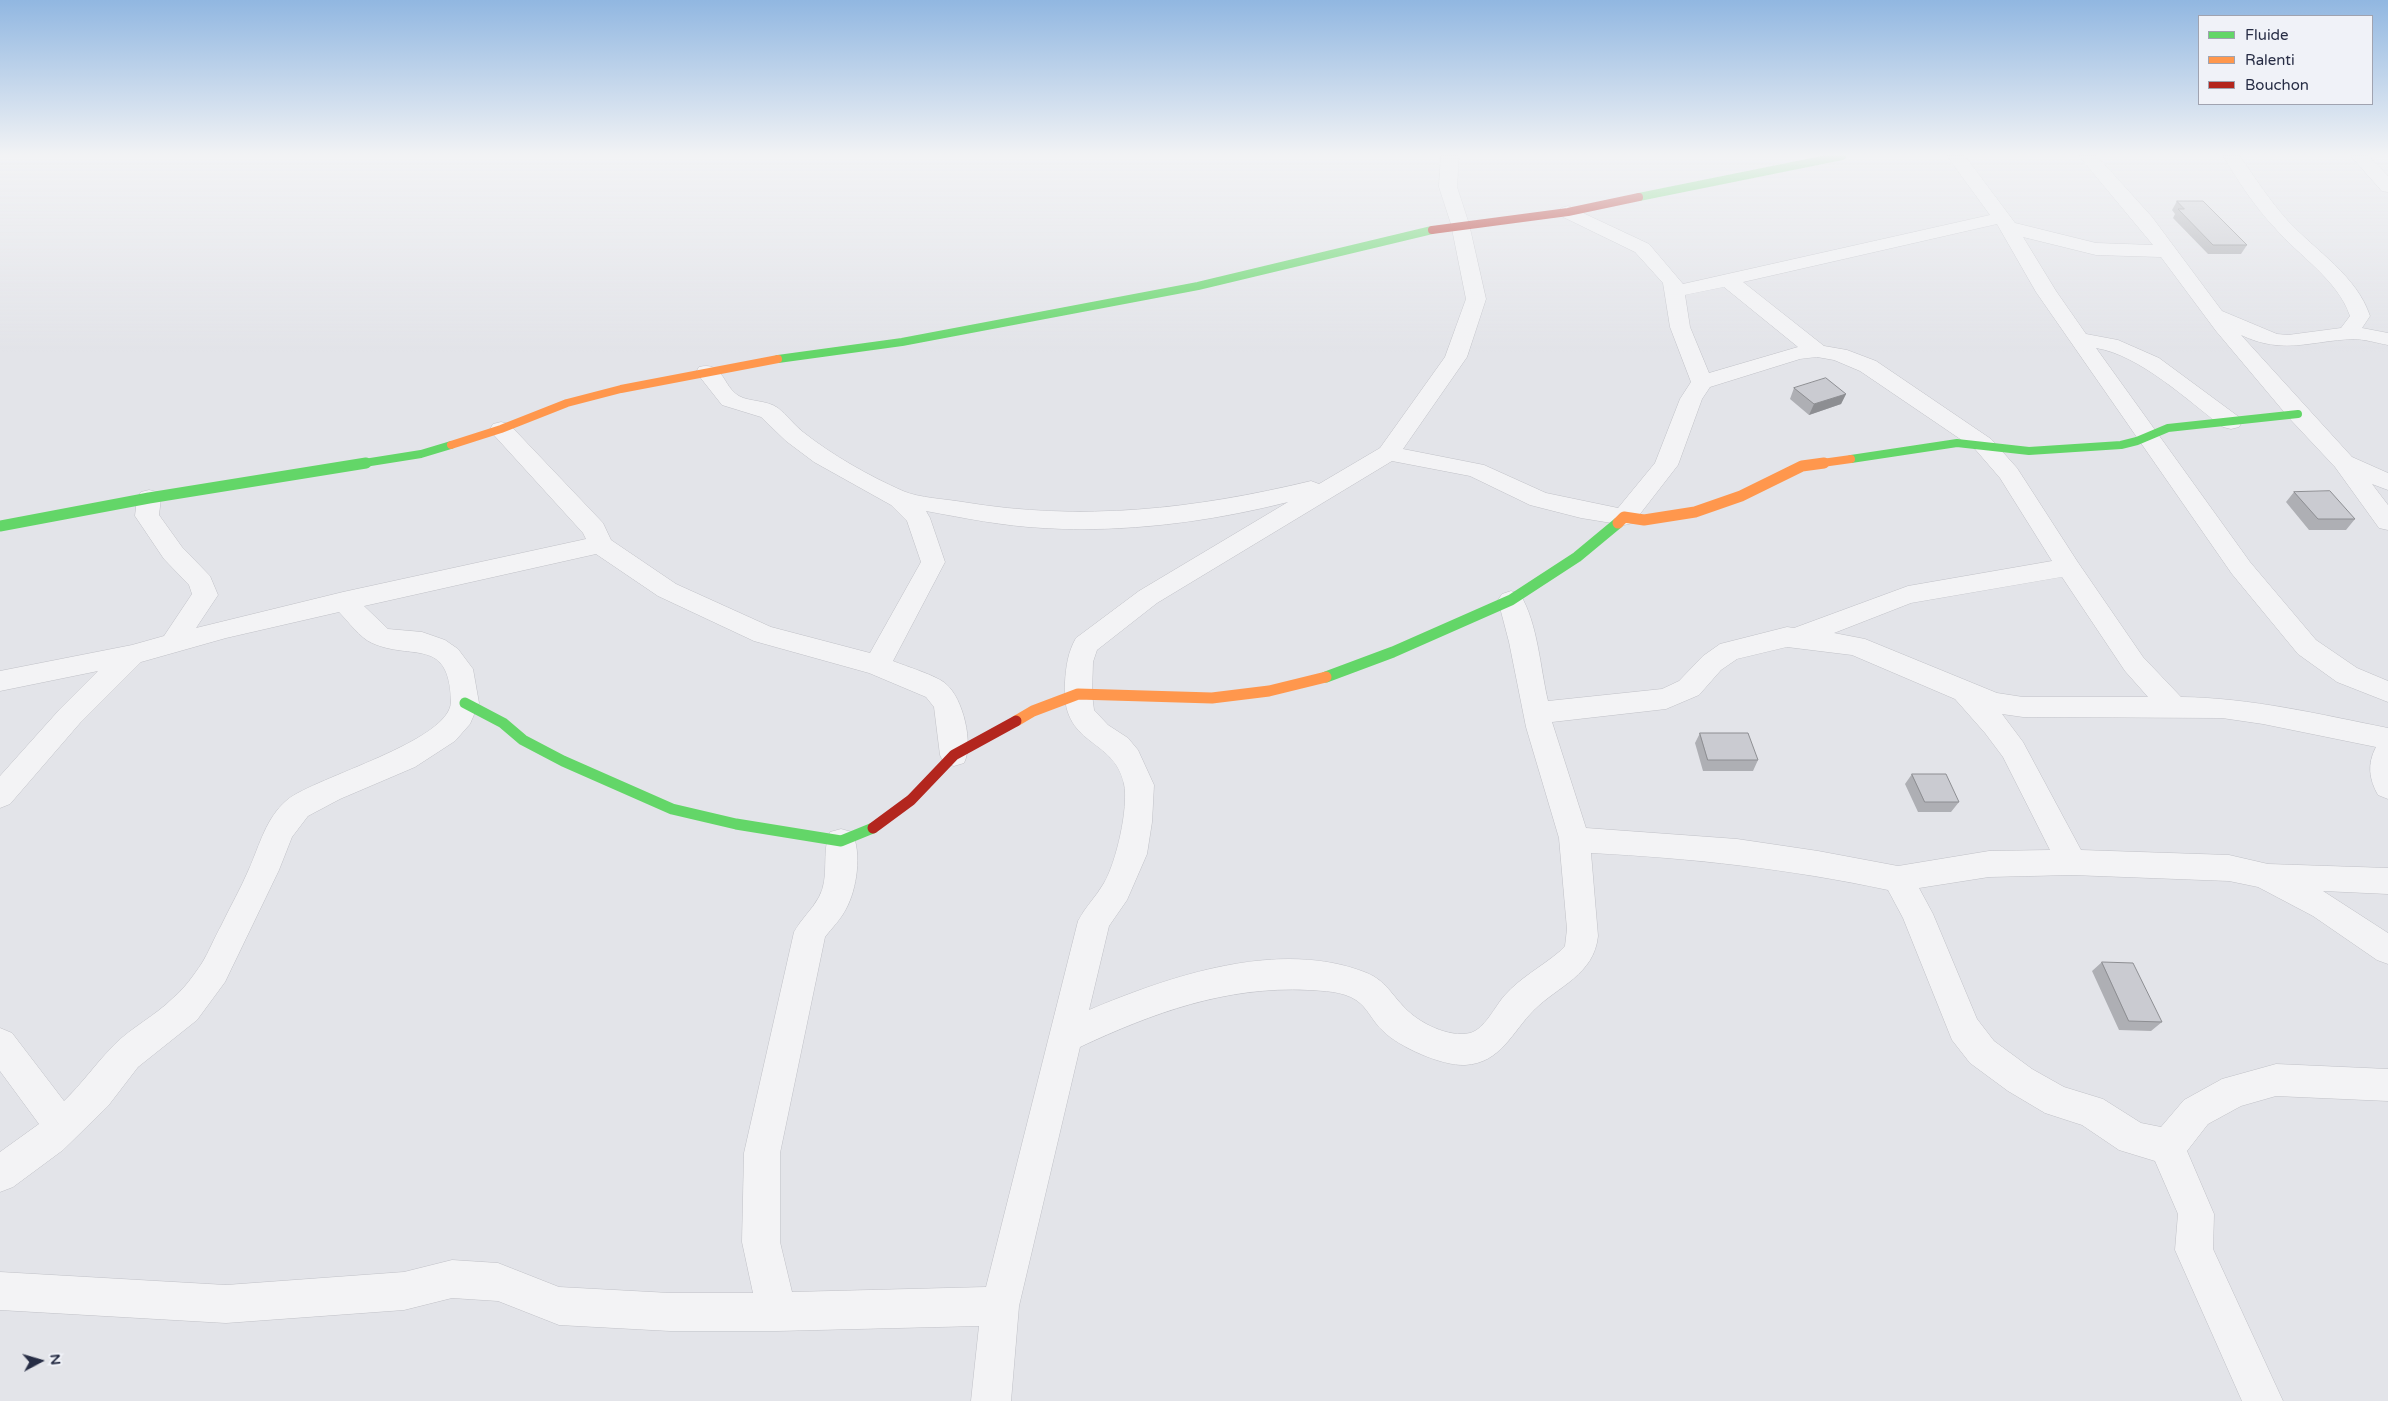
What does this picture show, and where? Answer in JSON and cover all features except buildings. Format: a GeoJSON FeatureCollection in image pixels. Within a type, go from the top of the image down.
{"type":"FeatureCollection","features":[{"type":"Feature","properties":{"kind":"street"},"geometry":{"type":"LineString","coordinates":[[0,526],[51,518],[149,498],[314,473],[421,454],[501,430],[568,403],[621,390],[752,362],[902,342],[1198,286],[1460,224],[1484,221]]}},
{"type":"Feature","properties":{"kind":"street"},"geometry":{"type":"LineString","coordinates":[[1587,221],[1642,248],[1673,282],[1680,327],[1702,382]]}},
{"type":"Feature","properties":{"kind":"street"},"geometry":{"type":"LineString","coordinates":[[2145,221],[2213,313],[2298,414],[2344,462],[2388,522]]}},
{"type":"Feature","properties":{"kind":"street"},"geometry":{"type":"LineString","coordinates":[[2279,221],[2339,283],[2360,310],[2360,316],[2348,333]]}},
{"type":"Feature","properties":{"kind":"street"},"geometry":{"type":"LineString","coordinates":[[1674,292],[2004,222],[2096,249],[2166,251]]}},
{"type":"Feature","properties":{"kind":"street"},"geometry":{"type":"LineString","coordinates":[[2004,222],[2046,292],[2241,568],[2307,647],[2347,675],[2388,692]]}},
{"type":"Feature","properties":{"kind":"street"},"geometry":{"type":"LineString","coordinates":[[992,1401],[1000,1306],[1094,921],[1116,891],[1132,854],[1137,822],[1139,784],[1128,758],[1118,746],[1098,733],[1082,714],[1078,694],[1080,662],[1085,644],[1148,597],[1388,453],[1456,357],[1476,299],[1460,224]]}},
{"type":"Feature","properties":{"kind":"street"},"geometry":{"type":"LineString","coordinates":[[1728,280],[1817,352]]}},
{"type":"Feature","properties":{"kind":"street"},"geometry":{"type":"LineString","coordinates":[[2213,313],[2260,336],[2277,340],[2288,341],[2348,333],[2388,339]]}},
{"type":"Feature","properties":{"kind":"street"},"geometry":{"type":"LineString","coordinates":[[2079,338],[2112,344],[2151,363],[2231,422]]}},
{"type":"Feature","properties":{"kind":"street"},"geometry":{"type":"LineString","coordinates":[[465,703],[503,723],[523,740],[563,761],[672,809],[736,824],[841,841],[869,831],[911,800],[954,755],[1033,711],[1078,694],[1212,698],[1269,691],[1330,676],[1362,665],[1511,600],[1577,556],[1613,529],[1624,517],[1666,465],[1691,399],[1702,382],[1798,353],[1817,352],[1839,354],[1868,366],[1940,413],[1982,444],[2009,473],[2068,566],[2134,664],[2172,706]]}},
{"type":"Feature","properties":{"kind":"street"},"geometry":{"type":"LineString","coordinates":[[707,372],[730,400],[769,412],[794,436],[822,456],[899,499],[918,518],[933,562],[930,571],[877,665]]}},
{"type":"Feature","properties":{"kind":"street"},"geometry":{"type":"LineString","coordinates":[[1388,453],[1476,470],[1538,499],[1644,520],[1695,512],[1741,496],[1802,466],[1957,443],[1982,444],[2007,450],[2121,445],[2137,441],[2168,428],[2298,414]]}},
{"type":"Feature","properties":{"kind":"street"},"geometry":{"type":"LineString","coordinates":[[501,430],[594,529],[601,545],[620,560],[667,590],[764,634],[877,665],[936,690],[946,705],[952,728],[954,755]]}},
{"type":"Feature","properties":{"kind":"street"},"geometry":{"type":"LineString","coordinates":[[2344,462],[2388,482]]}},
{"type":"Feature","properties":{"kind":"street"},"geometry":{"type":"LineString","coordinates":[[899,499],[993,514],[1061,521],[1139,517],[1205,510],[1278,498],[1340,482]]}},
{"type":"Feature","properties":{"kind":"street"},"geometry":{"type":"LineString","coordinates":[[149,498],[147,516],[168,542],[173,553],[202,582],[205,595],[181,629],[175,642]]}},
{"type":"Feature","properties":{"kind":"street"},"geometry":{"type":"LineString","coordinates":[[0,681],[132,655],[175,642],[343,602],[575,549],[601,545]]}},
{"type":"Feature","properties":{"kind":"street"},"geometry":{"type":"LineString","coordinates":[[1536,714],[1666,699],[1689,688],[1712,663],[1728,651],[1835,625],[1908,595],[2068,566]]}},
{"type":"Feature","properties":{"kind":"street"},"geometry":{"type":"LineString","coordinates":[[1066,1037],[1120,1011],[1182,990],[1231,979],[1293,973],[1348,979],[1375,995],[1396,1022],[1428,1041],[1462,1049],[1473,1048],[1486,1043],[1498,1032],[1516,1005],[1540,983],[1570,964],[1580,950],[1582,930],[1574,840],[1536,714],[1521,629],[1511,600]]}},
{"type":"Feature","properties":{"kind":"street"},"geometry":{"type":"LineString","coordinates":[[0,1174],[50,1138],[62,1127],[96,1094],[126,1056],[184,1008],[214,972],[264,870],[279,831],[298,808],[330,791],[405,759],[445,733],[460,717],[465,703],[460,669],[450,656],[436,647],[422,642],[396,641],[379,636],[343,602]]}},
{"type":"Feature","properties":{"kind":"street"},"geometry":{"type":"LineString","coordinates":[[1787,637],[1856,646],[1995,703],[2023,707],[2172,706],[2222,708],[2263,713],[2388,739]]}},
{"type":"Feature","properties":{"kind":"street"},"geometry":{"type":"LineString","coordinates":[[0,796],[70,716],[132,655]]}},
{"type":"Feature","properties":{"kind":"street"},"geometry":{"type":"LineString","coordinates":[[1962,691],[1995,724],[2013,750],[2072,862]]}},
{"type":"Feature","properties":{"kind":"street"},"geometry":{"type":"LineString","coordinates":[[2388,751],[2385,755],[2384,769],[2388,787]]}},
{"type":"Feature","properties":{"kind":"street"},"geometry":{"type":"LineString","coordinates":[[1574,840],[1720,850],[1830,864],[1898,879],[1989,864],[2072,862],[2229,868],[2265,876],[2388,881]]}},
{"type":"Feature","properties":{"kind":"street"},"geometry":{"type":"LineString","coordinates":[[777,1312],[761,1242],[762,1153],[810,932],[834,902],[841,871],[841,841]]}},
{"type":"Feature","properties":{"kind":"street"},"geometry":{"type":"LineString","coordinates":[[2265,876],[2324,907],[2388,950]]}},
{"type":"Feature","properties":{"kind":"street"},"geometry":{"type":"LineString","coordinates":[[1898,879],[1917,914],[1964,1029],[1982,1052],[2020,1080],[2057,1101],[2091,1111],[2132,1138],[2166,1145],[2176,1137],[2196,1112],[2234,1091],[2276,1080],[2388,1085]]}},
{"type":"Feature","properties":{"kind":"street"},"geometry":{"type":"LineString","coordinates":[[0,1044],[62,1127]]}},
{"type":"Feature","properties":{"kind":"street"},"geometry":{"type":"LineString","coordinates":[[2166,1145],[2196,1214],[2194,1250],[2262,1401]]}},
{"type":"Feature","properties":{"kind":"street"},"geometry":{"type":"LineString","coordinates":[[0,1290],[226,1304],[404,1291],[452,1279],[498,1282],[559,1306],[670,1312],[777,1312],[1000,1306]]}},
{"type":"Feature","properties":{"kind":"traffic: fast"},"geometry":{"type":"LineString","coordinates":[[778,359],[902,342],[1198,286],[1432,230]]}},
{"type":"Feature","properties":{"kind":"traffic: fast"},"geometry":{"type":"LineString","coordinates":[[1851,459],[1957,443],[2029,451],[2121,445],[2137,441],[2168,428],[2298,414]]}},
{"type":"Feature","properties":{"kind":"traffic: fast"},"geometry":{"type":"LineString","coordinates":[[0,526],[149,498],[421,454],[451,445]]}},
{"type":"Feature","properties":{"kind":"traffic: fast"},"geometry":{"type":"LineString","coordinates":[[1326,677],[1393,652],[1511,600],[1577,557],[1618,523]]}},
{"type":"Feature","properties":{"kind":"traffic: fast"},"geometry":{"type":"LineString","coordinates":[[465,703],[503,723],[523,740],[563,761],[672,809],[736,824],[841,841],[873,828]]}},
{"type":"Feature","properties":{"kind":"traffic: slow"},"geometry":{"type":"LineString","coordinates":[[451,445],[501,429],[567,403],[621,389],[778,359]]}},
{"type":"Feature","properties":{"kind":"traffic: slow"},"geometry":{"type":"LineString","coordinates":[[1618,523],[1624,517],[1644,520],[1695,512],[1741,496],[1802,466],[1851,459]]}},
{"type":"Feature","properties":{"kind":"traffic: slow"},"geometry":{"type":"LineString","coordinates":[[1016,721],[1033,711],[1078,694],[1212,698],[1269,691],[1326,677]]}},
{"type":"Feature","properties":{"kind":"traffic: jam"},"geometry":{"type":"LineString","coordinates":[[1432,230],[1497,221]]}},
{"type":"Feature","properties":{"kind":"traffic: jam"},"geometry":{"type":"LineString","coordinates":[[873,828],[911,800],[954,755],[1016,721]]}}]}
